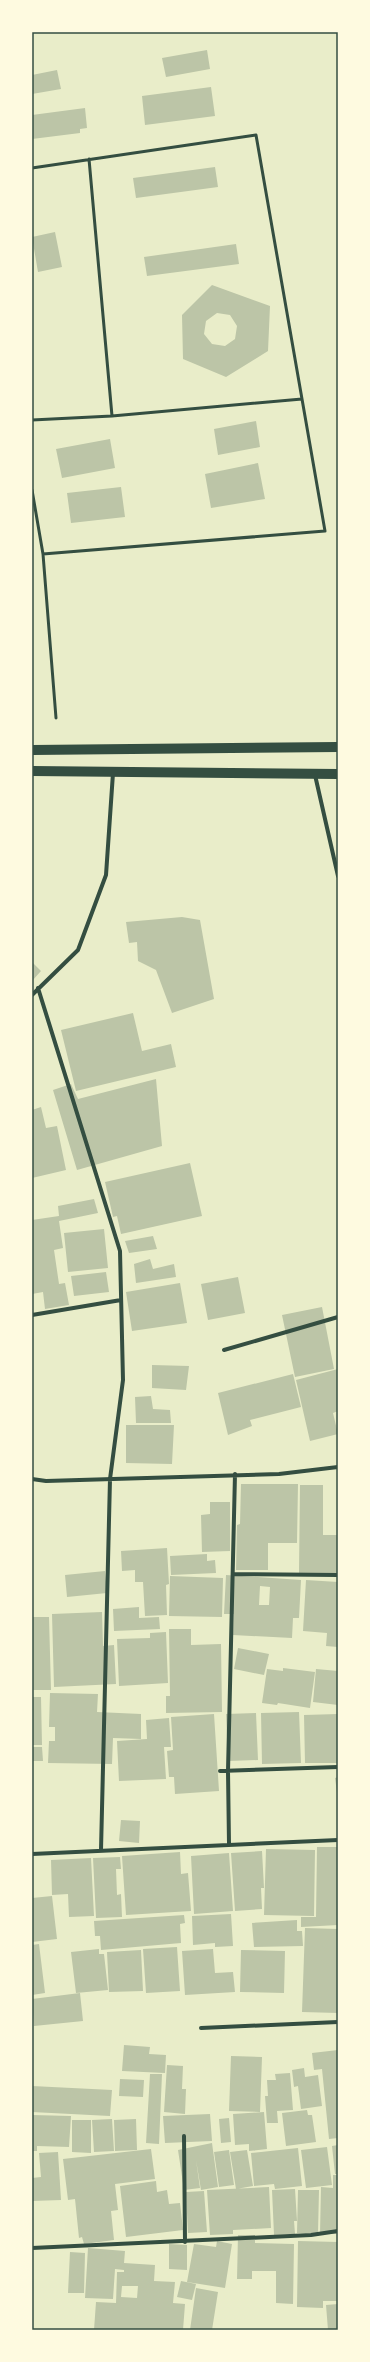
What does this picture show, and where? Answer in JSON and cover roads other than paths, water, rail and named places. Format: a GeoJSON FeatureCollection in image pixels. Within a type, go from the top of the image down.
{"type":"FeatureCollection","features":[{"type":"Feature","properties":{"kind":"main road"},"geometry":{"type":"LineString","coordinates":[[32,750],[338,747]]}},
{"type":"Feature","properties":{"kind":"main road"},"geometry":{"type":"LineString","coordinates":[[32,771],[338,774]]}},
{"type":"Feature","properties":{"kind":"street"},"geometry":{"type":"LineString","coordinates":[[32,995],[78,950],[106,875],[113,772]]}},
{"type":"Feature","properties":{"kind":"street"},"geometry":{"type":"LineString","coordinates":[[314,774],[338,876]]}},
{"type":"Feature","properties":{"kind":"street"},"geometry":{"type":"LineString","coordinates":[[38,988],[120,1252],[123,1380],[110,1479],[101,1850]]}},
{"type":"Feature","properties":{"kind":"street"},"geometry":{"type":"LineString","coordinates":[[32,1315],[121,1300]]}},
{"type":"Feature","properties":{"kind":"street"},"geometry":{"type":"LineString","coordinates":[[224,1350],[338,1317]]}},
{"type":"Feature","properties":{"kind":"street"},"geometry":{"type":"LineString","coordinates":[[32,1479],[46,1481],[235,1474],[278,1474],[338,1467]]}},
{"type":"Feature","properties":{"kind":"street"},"geometry":{"type":"LineString","coordinates":[[229,1844],[228,1771],[235,1474]]}},
{"type":"Feature","properties":{"kind":"street"},"geometry":{"type":"LineString","coordinates":[[233,1574],[338,1576]]}},
{"type":"Feature","properties":{"kind":"street"},"geometry":{"type":"LineString","coordinates":[[220,1771],[338,1766]]}},
{"type":"Feature","properties":{"kind":"street"},"geometry":{"type":"LineString","coordinates":[[32,1854],[338,1840]]}},
{"type":"Feature","properties":{"kind":"street"},"geometry":{"type":"LineString","coordinates":[[202,2028],[338,2022]]}},
{"type":"Feature","properties":{"kind":"street"},"geometry":{"type":"LineString","coordinates":[[184,2136],[185,2242]]}},
{"type":"Feature","properties":{"kind":"street"},"geometry":{"type":"LineString","coordinates":[[32,2248],[311,2235],[338,2231]]}},
{"type":"Feature","properties":{"kind":"lane"},"geometry":{"type":"LineString","coordinates":[[32,168],[256,135],[325,531],[43,554]]}},
{"type":"Feature","properties":{"kind":"lane"},"geometry":{"type":"LineString","coordinates":[[89,159],[112,416]]}},
{"type":"Feature","properties":{"kind":"lane"},"geometry":{"type":"LineString","coordinates":[[32,420],[112,416],[302,399]]}},
{"type":"Feature","properties":{"kind":"lane"},"geometry":{"type":"LineString","coordinates":[[32,490],[43,554],[56,718]]}}]}
